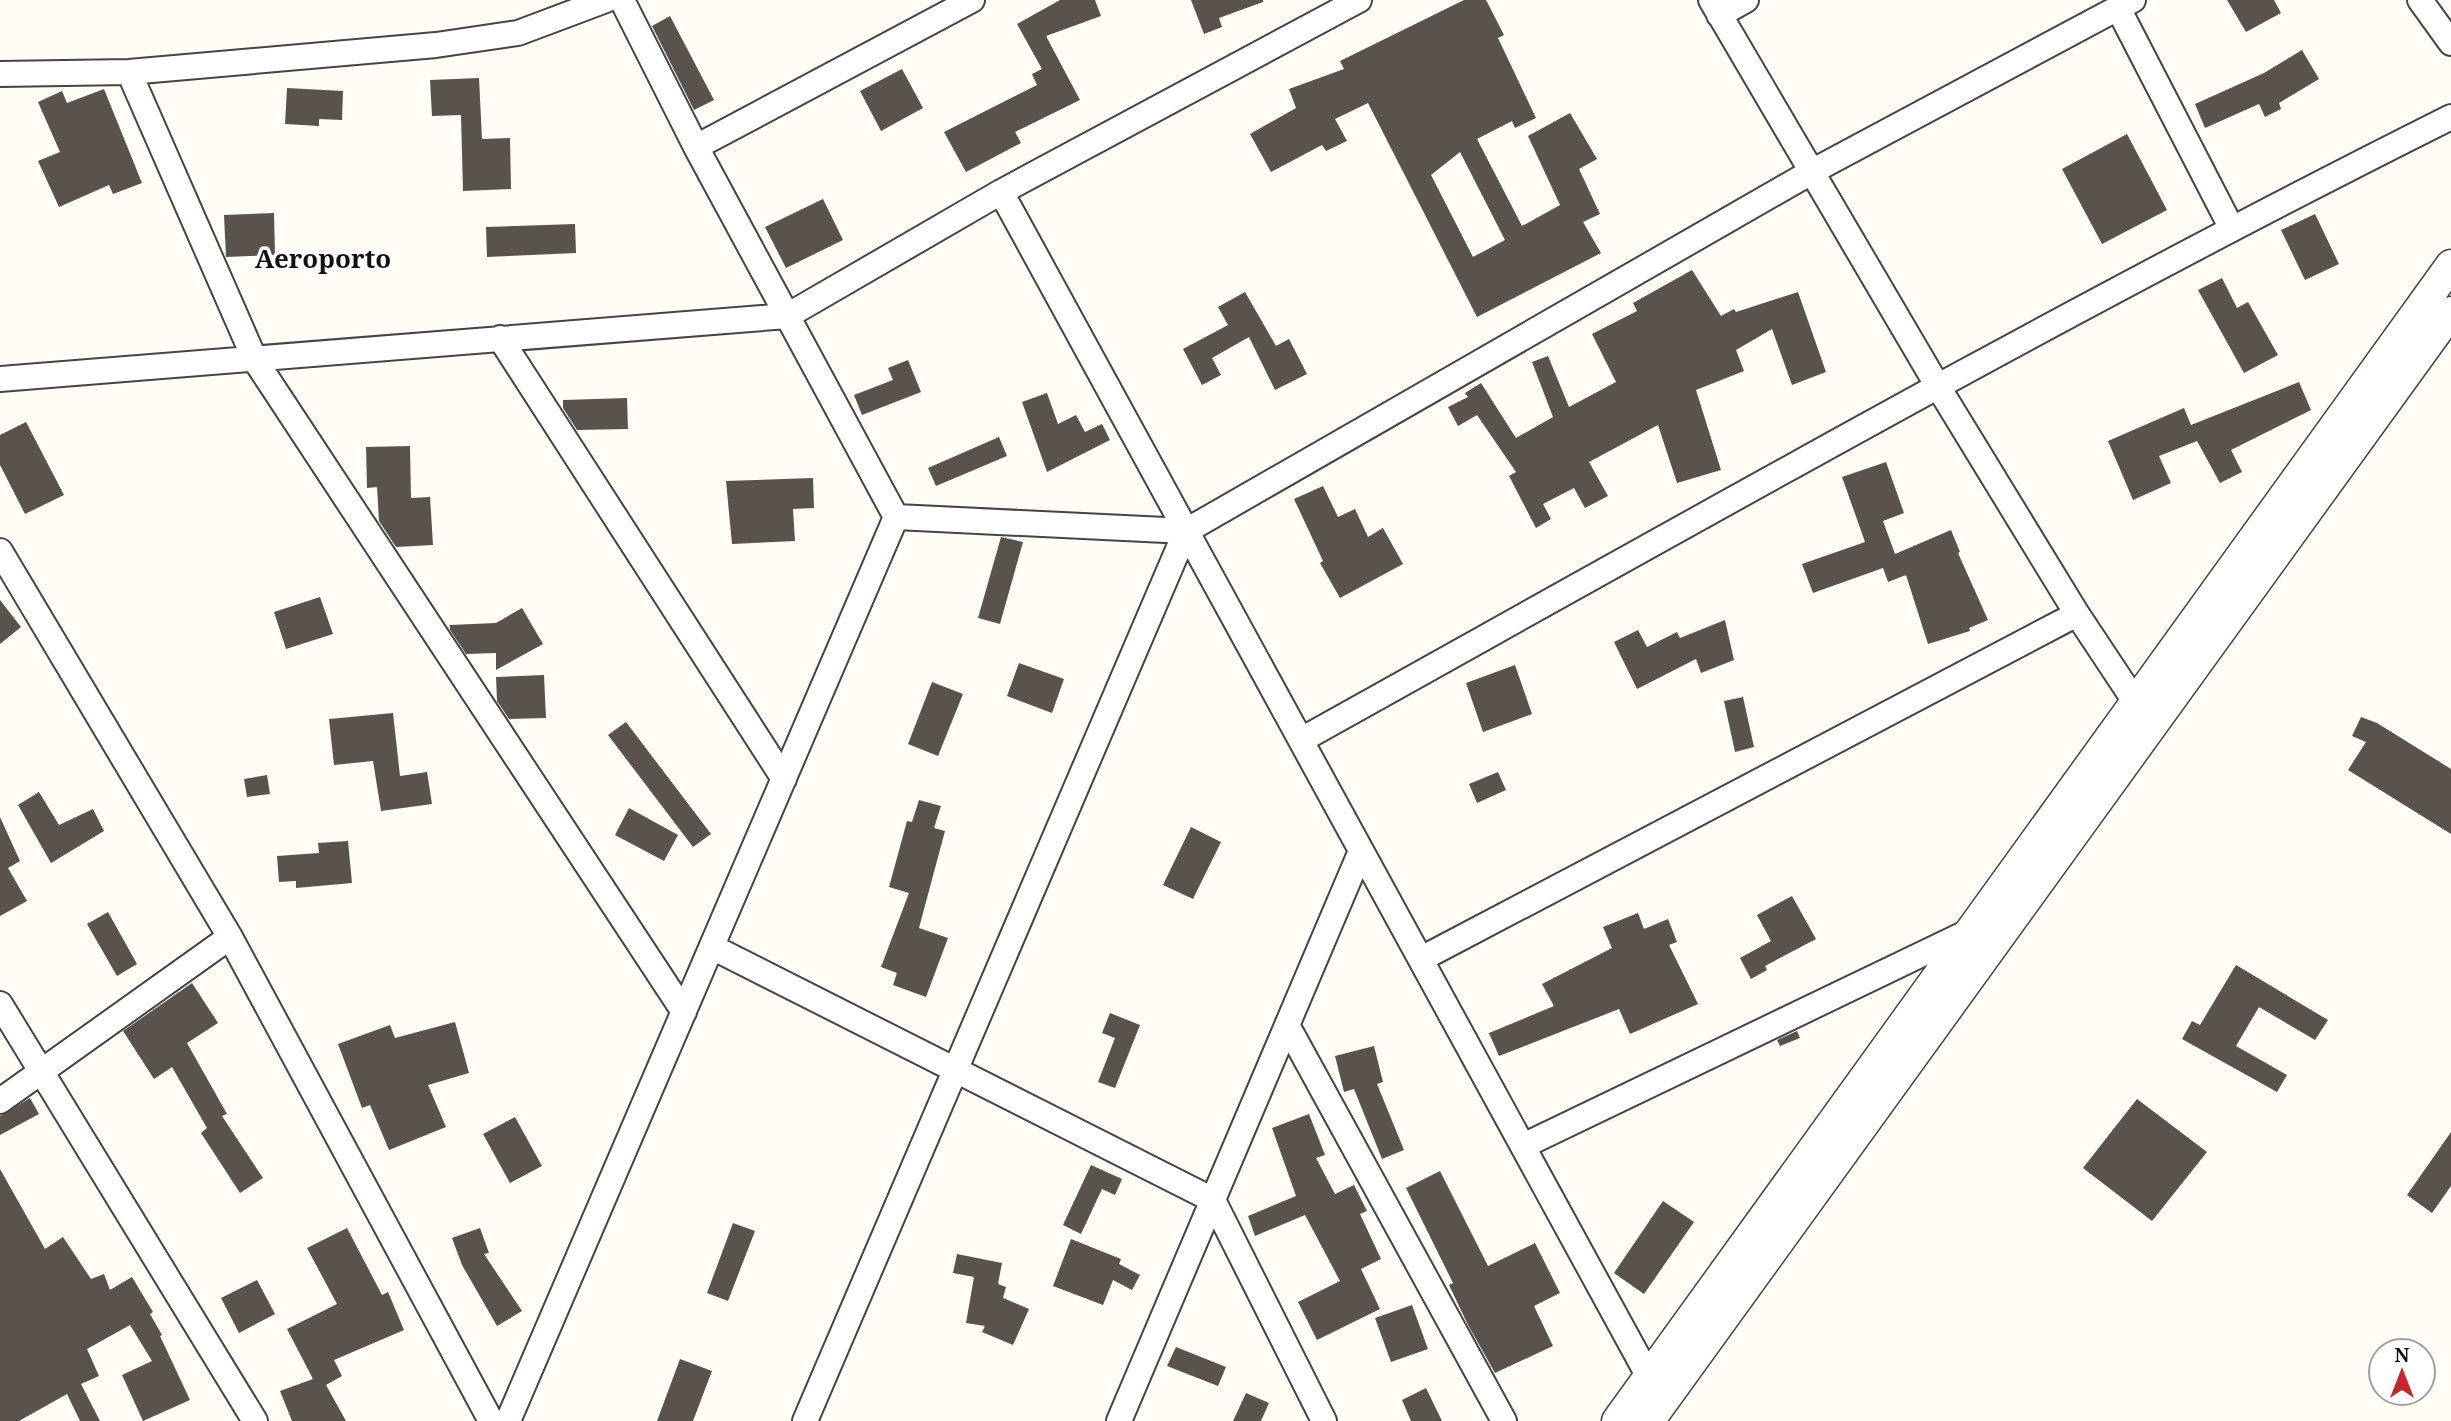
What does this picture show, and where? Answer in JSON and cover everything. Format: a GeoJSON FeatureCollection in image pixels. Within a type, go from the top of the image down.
{"type":"FeatureCollection","features":[{"type":"Feature","properties":{"kind":"street"},"geometry":{"type":"LineString","coordinates":[[0,74],[129,72],[436,45],[518,33],[606,0]]}},
{"type":"Feature","properties":{"kind":"street"},"geometry":{"type":"LineString","coordinates":[[622,0],[696,147],[896,517]]}},
{"type":"Feature","properties":{"kind":"street"},"geometry":{"type":"LineString","coordinates":[[696,147],[972,0]]}},
{"type":"Feature","properties":{"kind":"street"},"geometry":{"type":"LineString","coordinates":[[0,379],[787,316],[1001,192],[1359,0]]}},
{"type":"Feature","properties":{"kind":"street"},"geometry":{"type":"LineString","coordinates":[[1746,0],[1715,7],[1937,385],[2077,614],[2143,715]]}},
{"type":"Feature","properties":{"kind":"street"},"geometry":{"type":"LineString","coordinates":[[2420,0],[2451,43]]}},
{"type":"Feature","properties":{"kind":"street"},"geometry":{"type":"LineString","coordinates":[[896,517],[1186,531],[1813,170],[2125,4],[2231,227]]}},
{"type":"Feature","properties":{"kind":"street"},"geometry":{"type":"LineString","coordinates":[[129,72],[255,360],[684,1012]]}},
{"type":"Feature","properties":{"kind":"street"},"geometry":{"type":"LineString","coordinates":[[1301,740],[1937,385],[2231,227],[2451,117]]}},
{"type":"Feature","properties":{"kind":"street"},"geometry":{"type":"LineString","coordinates":[[1001,192],[1649,1377]]}},
{"type":"Feature","properties":{"kind":"street"},"geometry":{"type":"LineString","coordinates":[[1649,1421],[2143,715],[2451,265]]}},
{"type":"Feature","properties":{"kind":"street"},"geometry":{"type":"LineString","coordinates":[[1617,1421],[1970,931],[2143,715],[2451,312]]}},
{"type":"Feature","properties":{"kind":"street"},"geometry":{"type":"LineString","coordinates":[[500,338],[783,779]]}},
{"type":"Feature","properties":{"kind":"street"},"geometry":{"type":"LineString","coordinates":[[508,1421],[896,517]]}},
{"type":"Feature","properties":{"kind":"street"},"geometry":{"type":"LineString","coordinates":[[805,1421],[1186,531]]}},
{"type":"Feature","properties":{"kind":"street"},"geometry":{"type":"LineString","coordinates":[[0,551],[230,937],[491,1421]]}},
{"type":"Feature","properties":{"kind":"street"},"geometry":{"type":"LineString","coordinates":[[1421,959],[2077,614]]}},
{"type":"Feature","properties":{"kind":"street"},"geometry":{"type":"LineString","coordinates":[[1119,1421],[1361,851]]}},
{"type":"Feature","properties":{"kind":"street"},"geometry":{"type":"LineString","coordinates":[[1523,1146],[1970,931]]}},
{"type":"Feature","properties":{"kind":"street"},"geometry":{"type":"LineString","coordinates":[[0,1101],[230,937]]}},
{"type":"Feature","properties":{"kind":"street"},"geometry":{"type":"LineString","coordinates":[[712,947],[1213,1200],[1324,1421]]}},
{"type":"Feature","properties":{"kind":"street"},"geometry":{"type":"LineString","coordinates":[[0,1004],[255,1421]]}},
{"type":"Feature","properties":{"kind":"street"},"geometry":{"type":"LineString","coordinates":[[1287,1025],[1504,1421]]}},
{"type":"Feature","properties":{"kind":"building"},"geometry":{"type":"Polygon","coordinates":[[[1060,0],[1095,0],[1101,16],[1046,36],[1080,100],[1015,132],[1021,143],[966,172],[944,132],[1037,85],[1032,74],[1042,69],[1017,24],[1060,0]]]}},
{"type":"Feature","properties":{"kind":"building"},"geometry":{"type":"Polygon","coordinates":[[[1191,0],[1263,2],[1219,18],[1222,27],[1204,34],[1191,0]]]}},
{"type":"Feature","properties":{"kind":"building"},"geometry":{"type":"Polygon","coordinates":[[[1464,0],[1486,0],[1504,35],[1498,38],[1536,118],[1515,128],[1512,121],[1477,139],[1522,226],[1560,205],[1528,136],[1570,113],[1597,159],[1579,169],[1600,214],[1583,222],[1601,253],[1477,317],[1368,103],[1335,119],[1347,141],[1326,151],[1322,145],[1271,172],[1250,134],[1296,108],[1289,89],[1344,69],[1340,61],[1464,0]],[[1460,152],[1431,175],[1473,257],[1505,240],[1460,152]]]}},
{"type":"Feature","properties":{"kind":"building"},"geometry":{"type":"Polygon","coordinates":[[[2227,0],[2274,0],[2281,13],[2246,32],[2227,0]]]}},
{"type":"Feature","properties":{"kind":"building"},"geometry":{"type":"Polygon","coordinates":[[[670,16],[714,100],[694,110],[652,26],[670,16]]]}},
{"type":"Feature","properties":{"kind":"building"},"geometry":{"type":"Polygon","coordinates":[[[2302,50],[2319,79],[2279,103],[2281,109],[2265,117],[2259,104],[2205,128],[2195,104],[2264,73],[2302,50]]]}},
{"type":"Feature","properties":{"kind":"building"},"geometry":{"type":"Polygon","coordinates":[[[902,69],[923,108],[881,131],[860,91],[902,69]]]}},
{"type":"Feature","properties":{"kind":"building"},"geometry":{"type":"Polygon","coordinates":[[[479,78],[482,139],[510,138],[511,189],[463,191],[461,115],[432,116],[430,80],[479,78]]]}},
{"type":"Feature","properties":{"kind":"building"},"geometry":{"type":"Polygon","coordinates":[[[287,88],[343,91],[342,120],[319,119],[319,126],[285,124],[287,88]]]}},
{"type":"Feature","properties":{"kind":"building"},"geometry":{"type":"Polygon","coordinates":[[[104,89],[142,183],[113,194],[109,185],[59,207],[38,161],[60,152],[38,102],[62,91],[67,103],[104,89]]]}},
{"type":"Feature","properties":{"kind":"building"},"geometry":{"type":"Polygon","coordinates":[[[2127,134],[2167,210],[2102,244],[2062,169],[2127,134]]]}},
{"type":"Feature","properties":{"kind":"building"},"geometry":{"type":"Polygon","coordinates":[[[823,199],[843,240],[786,268],[765,227],[823,199]]]}},
{"type":"Feature","properties":{"kind":"building"},"geometry":{"type":"Polygon","coordinates":[[[274,213],[275,255],[226,257],[224,215],[274,213]]]}},
{"type":"Feature","properties":{"kind":"building"},"geometry":{"type":"Polygon","coordinates":[[[2315,214],[2339,264],[2305,280],[2281,230],[2315,214]]]}},
{"type":"Feature","properties":{"kind":"building"},"geometry":{"type":"Polygon","coordinates":[[[575,224],[576,253],[487,257],[486,227],[575,224]]]}},
{"type":"Feature","properties":{"kind":"building"},"geometry":{"type":"Polygon","coordinates":[[[1692,270],[1721,316],[1734,309],[1736,312],[1798,292],[1826,372],[1792,385],[1772,329],[1736,350],[1744,371],[1696,390],[1721,470],[1677,483],[1658,425],[1589,462],[1608,496],[1585,508],[1574,488],[1543,504],[1551,519],[1536,528],[1509,476],[1516,472],[1477,415],[1458,426],[1448,407],[1468,397],[1465,393],[1481,383],[1516,438],[1553,417],[1532,362],[1548,356],[1569,407],[1616,382],[1592,334],[1637,311],[1633,303],[1692,270]]]}},
{"type":"Feature","properties":{"kind":"building"},"geometry":{"type":"Polygon","coordinates":[[[2222,278],[2237,308],[2248,302],[2278,355],[2244,373],[2198,290],[2222,278]]]}},
{"type":"Feature","properties":{"kind":"building"},"geometry":{"type":"Polygon","coordinates":[[[1245,292],[1276,346],[1289,339],[1307,374],[1275,390],[1249,337],[1212,358],[1221,375],[1202,385],[1183,349],[1228,325],[1218,307],[1245,292]]]}},
{"type":"Feature","properties":{"kind":"building"},"geometry":{"type":"Polygon","coordinates":[[[908,360],[921,392],[862,415],[854,395],[893,380],[888,368],[908,360]]]}},
{"type":"Feature","properties":{"kind":"building"},"geometry":{"type":"Polygon","coordinates":[[[2299,382],[2311,410],[2231,450],[2242,472],[2220,483],[2197,441],[2159,456],[2171,483],[2133,500],[2108,441],[2184,408],[2191,425],[2299,382]]]}},
{"type":"Feature","properties":{"kind":"building"},"geometry":{"type":"Polygon","coordinates":[[[1047,393],[1058,424],[1076,415],[1085,432],[1102,424],[1110,440],[1047,472],[1022,402],[1047,393]]]}},
{"type":"Feature","properties":{"kind":"building"},"geometry":{"type":"Polygon","coordinates":[[[627,398],[628,429],[577,430],[563,408],[563,400],[627,398]]]}},
{"type":"Feature","properties":{"kind":"building"},"geometry":{"type":"Polygon","coordinates":[[[26,422],[64,495],[25,514],[0,465],[0,435],[26,422]]]}},
{"type":"Feature","properties":{"kind":"building"},"geometry":{"type":"Polygon","coordinates":[[[999,437],[1007,456],[936,486],[928,468],[999,437]]]}},
{"type":"Feature","properties":{"kind":"building"},"geometry":{"type":"Polygon","coordinates":[[[410,446],[411,498],[430,497],[433,545],[396,547],[379,521],[377,487],[367,488],[366,447],[410,446]]]}},
{"type":"Feature","properties":{"kind":"building"},"geometry":{"type":"Polygon","coordinates":[[[1886,462],[1904,513],[1883,521],[1895,554],[1951,530],[1960,552],[1958,553],[1988,620],[1969,628],[1970,631],[1928,644],[1906,575],[1888,582],[1883,568],[1813,593],[1802,564],[1865,542],[1842,477],[1886,462]]]}},
{"type":"Feature","properties":{"kind":"building"},"geometry":{"type":"Polygon","coordinates":[[[813,478],[814,508],[793,509],[795,541],[732,544],[726,481],[813,478]]]}},
{"type":"Feature","properties":{"kind":"building"},"geometry":{"type":"Polygon","coordinates":[[[1323,486],[1338,517],[1355,509],[1368,537],[1383,528],[1403,564],[1340,598],[1320,563],[1323,561],[1294,499],[1323,486]]]}},
{"type":"Feature","properties":{"kind":"building"},"geometry":{"type":"Polygon","coordinates":[[[1001,537],[1023,542],[1000,624],[978,618],[1001,537]]]}},
{"type":"Feature","properties":{"kind":"building"},"geometry":{"type":"Polygon","coordinates":[[[320,597],[333,634],[286,649],[274,612],[320,597]]]}},
{"type":"Feature","properties":{"kind":"building"},"geometry":{"type":"Polygon","coordinates":[[[0,600],[21,627],[0,644],[0,600]]]}},
{"type":"Feature","properties":{"kind":"building"},"geometry":{"type":"Polygon","coordinates":[[[522,608],[543,644],[496,670],[496,653],[466,654],[450,630],[450,625],[496,623],[522,608]]]}},
{"type":"Feature","properties":{"kind":"building"},"geometry":{"type":"Polygon","coordinates":[[[1725,620],[1734,660],[1701,673],[1696,659],[1637,689],[1614,642],[1638,630],[1647,647],[1677,632],[1680,638],[1725,620]]]}},
{"type":"Feature","properties":{"kind":"building"},"geometry":{"type":"Polygon","coordinates":[[[1019,663],[1064,679],[1052,713],[1007,696],[1019,663]]]}},
{"type":"Feature","properties":{"kind":"building"},"geometry":{"type":"Polygon","coordinates":[[[1515,665],[1532,714],[1483,732],[1466,683],[1515,665]]]}},
{"type":"Feature","properties":{"kind":"building"},"geometry":{"type":"Polygon","coordinates":[[[544,675],[546,718],[509,719],[497,701],[496,677],[544,675]]]}},
{"type":"Feature","properties":{"kind":"building"},"geometry":{"type":"Polygon","coordinates":[[[932,682],[963,694],[938,756],[908,744],[932,682]]]}},
{"type":"Feature","properties":{"kind":"building"},"geometry":{"type":"Polygon","coordinates":[[[1743,697],[1754,747],[1735,752],[1724,701],[1743,697]]]}},
{"type":"Feature","properties":{"kind":"building"},"geometry":{"type":"Polygon","coordinates":[[[393,713],[400,776],[427,772],[432,804],[381,811],[373,761],[334,765],[329,719],[393,713]]]}},
{"type":"Feature","properties":{"kind":"building"},"geometry":{"type":"Polygon","coordinates":[[[2361,717],[2377,723],[2451,769],[2451,834],[2348,770],[2366,742],[2352,736],[2361,717]]]}},
{"type":"Feature","properties":{"kind":"building"},"geometry":{"type":"Polygon","coordinates":[[[626,722],[711,834],[693,847],[608,735],[626,722]]]}},
{"type":"Feature","properties":{"kind":"building"},"geometry":{"type":"Polygon","coordinates":[[[1498,772],[1506,790],[1477,803],[1469,784],[1498,772]]]}},
{"type":"Feature","properties":{"kind":"building"},"geometry":{"type":"Polygon","coordinates":[[[267,775],[270,794],[247,797],[244,779],[267,775]]]}},
{"type":"Feature","properties":{"kind":"building"},"geometry":{"type":"Polygon","coordinates":[[[39,792],[59,825],[93,809],[104,831],[51,863],[18,805],[39,792]]]}},
{"type":"Feature","properties":{"kind":"building"},"geometry":{"type":"Polygon","coordinates":[[[919,800],[941,806],[934,828],[945,831],[919,928],[948,938],[926,997],[893,985],[897,973],[881,967],[909,893],[889,887],[907,821],[912,822],[919,800]]]}},
{"type":"Feature","properties":{"kind":"building"},"geometry":{"type":"Polygon","coordinates":[[[629,808],[678,835],[664,861],[615,835],[629,808]]]}},
{"type":"Feature","properties":{"kind":"building"},"geometry":{"type":"Polygon","coordinates":[[[0,817],[20,861],[8,868],[27,901],[0,916],[0,817]]]}},
{"type":"Feature","properties":{"kind":"building"},"geometry":{"type":"Polygon","coordinates":[[[1191,827],[1221,842],[1193,899],[1163,885],[1191,827]]]}},
{"type":"Feature","properties":{"kind":"building"},"geometry":{"type":"Polygon","coordinates":[[[348,841],[352,883],[296,888],[296,881],[279,882],[277,856],[319,853],[318,843],[348,841]]]}},
{"type":"Feature","properties":{"kind":"building"},"geometry":{"type":"Polygon","coordinates":[[[1792,896],[1816,939],[1765,966],[1767,970],[1751,979],[1740,958],[1771,941],[1757,915],[1792,896]]]}},
{"type":"Feature","properties":{"kind":"building"},"geometry":{"type":"Polygon","coordinates":[[[108,912],[137,964],[117,976],[87,924],[108,912]]]}},
{"type":"Feature","properties":{"kind":"building"},"geometry":{"type":"Polygon","coordinates":[[[1638,913],[1644,929],[1668,919],[1677,942],[1669,945],[1698,1004],[1630,1034],[1619,1009],[1499,1056],[1489,1033],[1554,1006],[1542,984],[1612,948],[1603,927],[1638,913]]]}},
{"type":"Feature","properties":{"kind":"building"},"geometry":{"type":"Polygon","coordinates":[[[2236,965],[2328,1020],[2315,1040],[2259,1007],[2236,1046],[2287,1075],[2277,1092],[2182,1039],[2192,1021],[2200,1025],[2236,965]]]}},
{"type":"Feature","properties":{"kind":"building"},"geometry":{"type":"Polygon","coordinates":[[[192,983],[218,1023],[187,1043],[227,1114],[222,1116],[263,1178],[240,1193],[201,1133],[207,1128],[172,1067],[154,1079],[123,1031],[192,983]]]}},
{"type":"Feature","properties":{"kind":"building"},"geometry":{"type":"Polygon","coordinates":[[[1110,1013],[1140,1025],[1115,1088],[1098,1082],[1115,1038],[1102,1033],[1110,1013]]]}},
{"type":"Feature","properties":{"kind":"building"},"geometry":{"type":"Polygon","coordinates":[[[455,1022],[469,1073],[428,1085],[446,1127],[389,1150],[370,1105],[362,1108],[338,1044],[390,1025],[395,1038],[455,1022]]]}},
{"type":"Feature","properties":{"kind":"building"},"geometry":{"type":"Polygon","coordinates":[[[1797,1031],[1800,1038],[1780,1046],[1777,1040],[1797,1031]]]}},
{"type":"Feature","properties":{"kind":"building"},"geometry":{"type":"Polygon","coordinates":[[[1374,1046],[1383,1082],[1377,1084],[1404,1150],[1382,1159],[1354,1089],[1344,1092],[1335,1056],[1374,1046]]]}},
{"type":"Feature","properties":{"kind":"building"},"geometry":{"type":"Polygon","coordinates":[[[30,1098],[39,1114],[0,1135],[0,1116],[30,1098]]]}},
{"type":"Feature","properties":{"kind":"building"},"geometry":{"type":"Polygon","coordinates":[[[2137,1099],[2207,1152],[2152,1221],[2083,1168],[2137,1099]]]}},
{"type":"Feature","properties":{"kind":"building"},"geometry":{"type":"Polygon","coordinates":[[[1309,1114],[1325,1155],[1316,1158],[1335,1194],[1354,1185],[1367,1211],[1360,1214],[1381,1259],[1361,1269],[1380,1309],[1317,1340],[1298,1302],[1340,1281],[1305,1215],[1255,1236],[1248,1216],[1296,1196],[1272,1128],[1309,1114]]]}},
{"type":"Feature","properties":{"kind":"building"},"geometry":{"type":"Polygon","coordinates":[[[515,1117],[542,1166],[510,1183],[483,1134],[515,1117]]]}},
{"type":"Feature","properties":{"kind":"building"},"geometry":{"type":"Polygon","coordinates":[[[2451,1132],[2451,1186],[2432,1213],[2407,1195],[2451,1132]]]}},
{"type":"Feature","properties":{"kind":"building"},"geometry":{"type":"Polygon","coordinates":[[[1091,1165],[1122,1179],[1115,1195],[1102,1189],[1081,1234],[1063,1225],[1091,1165]]]}},
{"type":"Feature","properties":{"kind":"building"},"geometry":{"type":"Polygon","coordinates":[[[0,1169],[45,1249],[63,1237],[91,1279],[104,1274],[110,1290],[132,1277],[153,1312],[150,1314],[190,1400],[143,1421],[122,1375],[152,1361],[130,1325],[87,1349],[99,1376],[81,1384],[100,1421],[80,1421],[67,1394],[19,1421],[0,1421],[0,1169]]]}},
{"type":"Feature","properties":{"kind":"building"},"geometry":{"type":"Polygon","coordinates":[[[1440,1171],[1488,1266],[1535,1243],[1560,1293],[1534,1306],[1553,1346],[1495,1373],[1468,1325],[1449,1285],[1453,1283],[1406,1188],[1440,1171]]]}},
{"type":"Feature","properties":{"kind":"building"},"geometry":{"type":"Polygon","coordinates":[[[1663,1201],[1694,1222],[1644,1294],[1614,1273],[1663,1201]]]}},
{"type":"Feature","properties":{"kind":"building"},"geometry":{"type":"Polygon","coordinates":[[[733,1223],[755,1231],[728,1301],[707,1293],[733,1223]]]}},
{"type":"Feature","properties":{"kind":"building"},"geometry":{"type":"Polygon","coordinates":[[[347,1228],[382,1295],[388,1292],[404,1330],[334,1360],[342,1376],[326,1385],[346,1421],[292,1421],[280,1391],[313,1379],[287,1329],[337,1304],[307,1248],[347,1228]]]}},
{"type":"Feature","properties":{"kind":"building"},"geometry":{"type":"Polygon","coordinates":[[[480,1228],[489,1253],[484,1254],[522,1311],[497,1326],[462,1265],[452,1238],[480,1228]]]}},
{"type":"Feature","properties":{"kind":"building"},"geometry":{"type":"Polygon","coordinates":[[[1071,1239],[1121,1259],[1119,1264],[1140,1275],[1132,1290],[1113,1280],[1103,1305],[1053,1286],[1071,1239]]]}},
{"type":"Feature","properties":{"kind":"building"},"geometry":{"type":"Polygon","coordinates":[[[957,1254],[1002,1263],[998,1284],[1006,1287],[1003,1298],[1029,1309],[1013,1345],[982,1332],[985,1326],[966,1323],[974,1277],[953,1273],[957,1254]]]}},
{"type":"Feature","properties":{"kind":"building"},"geometry":{"type":"Polygon","coordinates":[[[257,1280],[275,1314],[239,1333],[221,1298],[257,1280]]]}},
{"type":"Feature","properties":{"kind":"building"},"geometry":{"type":"Polygon","coordinates":[[[1412,1305],[1428,1349],[1391,1362],[1375,1318],[1412,1305]]]}},
{"type":"Feature","properties":{"kind":"building"},"geometry":{"type":"Polygon","coordinates":[[[1176,1347],[1226,1367],[1218,1386],[1167,1366],[1176,1347]]]}},
{"type":"Feature","properties":{"kind":"building"},"geometry":{"type":"Polygon","coordinates":[[[680,1359],[712,1371],[693,1421],[657,1421],[680,1359]]]}},
{"type":"Feature","properties":{"kind":"building"},"geometry":{"type":"Polygon","coordinates":[[[1426,1388],[1442,1421],[1411,1421],[1402,1400],[1426,1388]]]}},
{"type":"Feature","properties":{"kind":"building"},"geometry":{"type":"Polygon","coordinates":[[[1246,1393],[1269,1403],[1261,1421],[1233,1421],[1246,1393]]]}},
{"type":"Feature","properties":{"kind":"district","name":"Aeroporto"},"geometry":{"type":"Point","coordinates":[323,258]}}]}
